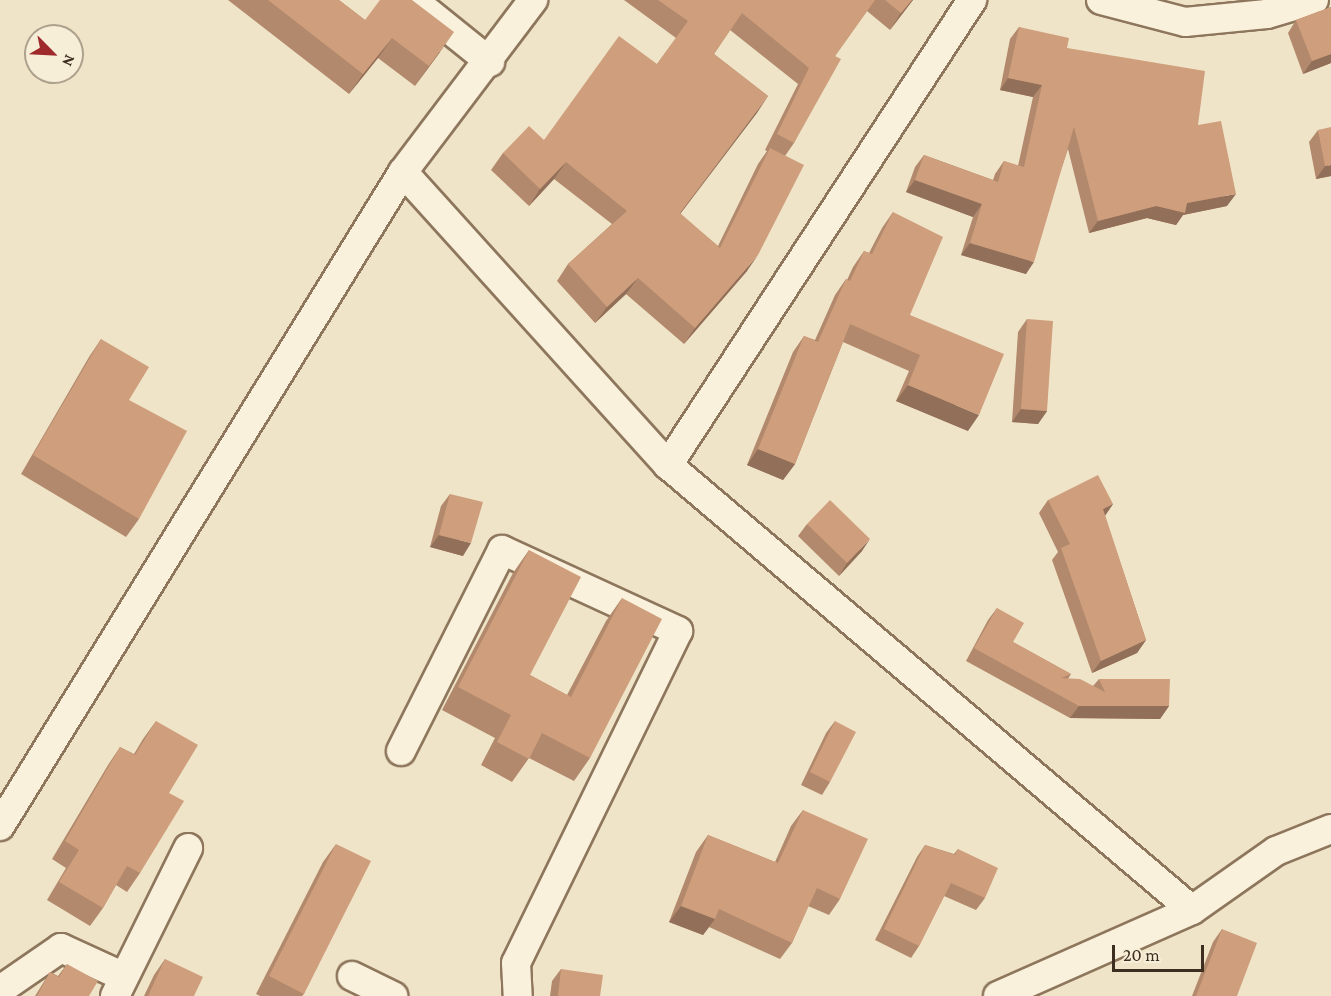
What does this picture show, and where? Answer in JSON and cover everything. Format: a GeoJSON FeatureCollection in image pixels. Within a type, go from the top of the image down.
{"type":"FeatureCollection","features":[{"type":"Feature","properties":{"kind":"street"},"geometry":{"type":"LineString","coordinates":[[413,0],[490,62]]}},
{"type":"Feature","properties":{"kind":"street"},"geometry":{"type":"LineString","coordinates":[[0,826],[403,172],[490,62],[532,0]]}},
{"type":"Feature","properties":{"kind":"street"},"geometry":{"type":"LineString","coordinates":[[668,465],[972,0]]}},
{"type":"Feature","properties":{"kind":"street"},"geometry":{"type":"LineString","coordinates":[[1101,0],[1185,22],[1267,14],[1314,0]]}},
{"type":"Feature","properties":{"kind":"street"},"geometry":{"type":"LineString","coordinates":[[403,172],[668,465],[1192,910]]}},
{"type":"Feature","properties":{"kind":"street"},"geometry":{"type":"LineString","coordinates":[[401,752],[502,550],[678,631],[516,963],[518,996]]}},
{"type":"Feature","properties":{"kind":"street"},"geometry":{"type":"LineString","coordinates":[[998,996],[1192,910],[1276,851],[1331,829]]}},
{"type":"Feature","properties":{"kind":"street"},"geometry":{"type":"LineString","coordinates":[[0,990],[61,948],[119,987],[188,848]]}},
{"type":"Feature","properties":{"kind":"street"},"geometry":{"type":"LineString","coordinates":[[352,976],[393,996]]}},
{"type":"Feature","properties":{"kind":"building"},"geometry":{"type":"Polygon","coordinates":[[[268,0],[339,0],[365,20],[380,0],[412,0],[454,32],[429,66],[392,38],[363,74],[268,0]]]}},
{"type":"Feature","properties":{"kind":"building"},"geometry":{"type":"Polygon","coordinates":[[[658,0],[875,0],[835,56],[841,59],[794,143],[777,134],[809,68],[742,13],[714,54],[768,96],[680,213],[720,248],[770,148],[804,165],[758,255],[695,328],[638,278],[607,307],[568,264],[627,211],[566,162],[540,189],[503,153],[529,126],[544,140],[619,36],[657,64],[688,21],[658,0]]]}},
{"type":"Feature","properties":{"kind":"building"},"geometry":{"type":"Polygon","coordinates":[[[885,0],[912,0],[901,13],[885,0]]]}},
{"type":"Feature","properties":{"kind":"building"},"geometry":{"type":"Polygon","coordinates":[[[1331,7],[1331,54],[1312,61],[1296,20],[1331,7]]]}},
{"type":"Feature","properties":{"kind":"building"},"geometry":{"type":"Polygon","coordinates":[[[1019,27],[1069,38],[1067,48],[1205,71],[1198,125],[1221,121],[1236,194],[1187,203],[1185,213],[1156,206],[1098,221],[1074,127],[1034,262],[970,243],[982,204],[915,180],[924,155],[998,182],[1004,161],[1024,167],[1042,85],[1008,78],[1019,27]]]}},
{"type":"Feature","properties":{"kind":"building"},"geometry":{"type":"Polygon","coordinates":[[[1331,127],[1331,165],[1325,166],[1318,130],[1331,127]]]}},
{"type":"Feature","properties":{"kind":"building"},"geometry":{"type":"Polygon","coordinates":[[[893,212],[943,237],[910,315],[1004,354],[979,415],[908,385],[920,355],[850,324],[795,464],[758,449],[804,336],[818,342],[846,279],[850,281],[864,251],[872,254],[893,212]]]}},
{"type":"Feature","properties":{"kind":"building"},"geometry":{"type":"Polygon","coordinates":[[[1027,319],[1053,321],[1047,411],[1021,409],[1027,319]]]}},
{"type":"Feature","properties":{"kind":"building"},"geometry":{"type":"Polygon","coordinates":[[[101,339],[149,367],[129,400],[187,431],[139,519],[33,455],[101,339]]]}},
{"type":"Feature","properties":{"kind":"building"},"geometry":{"type":"Polygon","coordinates":[[[1098,475],[1113,504],[1103,509],[1146,640],[1101,661],[1061,548],[1070,544],[1048,500],[1098,475]]]}},
{"type":"Feature","properties":{"kind":"building"},"geometry":{"type":"Polygon","coordinates":[[[450,494],[483,502],[471,543],[439,535],[450,494]]]}},
{"type":"Feature","properties":{"kind":"building"},"geometry":{"type":"Polygon","coordinates":[[[830,500],[870,539],[847,563],[807,524],[830,500]]]}},
{"type":"Feature","properties":{"kind":"building"},"geometry":{"type":"Polygon","coordinates":[[[529,550],[581,577],[530,675],[571,697],[622,598],[662,619],[590,758],[542,733],[529,759],[497,742],[511,715],[458,687],[529,550]]]}},
{"type":"Feature","properties":{"kind":"building"},"geometry":{"type":"Polygon","coordinates":[[[997,608],[1024,623],[1013,642],[1071,674],[1061,678],[1080,679],[1105,692],[1099,679],[1170,679],[1169,706],[1079,706],[974,648],[997,608]]]}},
{"type":"Feature","properties":{"kind":"building"},"geometry":{"type":"Polygon","coordinates":[[[156,721],[198,745],[169,793],[184,801],[140,873],[127,866],[103,908],[59,882],[79,850],[65,841],[120,747],[135,755],[156,721]]]}},
{"type":"Feature","properties":{"kind":"building"},"geometry":{"type":"Polygon","coordinates":[[[835,721],[856,732],[830,782],[810,772],[835,721]]]}},
{"type":"Feature","properties":{"kind":"building"},"geometry":{"type":"Polygon","coordinates":[[[803,810],[868,839],[840,899],[817,888],[792,943],[719,909],[715,919],[681,906],[708,835],[778,863],[803,810]]]}},
{"type":"Feature","properties":{"kind":"building"},"geometry":{"type":"Polygon","coordinates":[[[336,844],[371,861],[304,994],[269,976],[336,844]]]}},
{"type":"Feature","properties":{"kind":"building"},"geometry":{"type":"Polygon","coordinates":[[[925,845],[955,855],[958,849],[998,868],[985,898],[951,883],[919,946],[884,929],[925,845]]]}},
{"type":"Feature","properties":{"kind":"building"},"geometry":{"type":"Polygon","coordinates":[[[1222,929],[1257,943],[1237,996],[1196,996],[1222,929]]]}},
{"type":"Feature","properties":{"kind":"building"},"geometry":{"type":"Polygon","coordinates":[[[165,959],[203,977],[194,996],[148,996],[165,959]]]}},
{"type":"Feature","properties":{"kind":"building"},"geometry":{"type":"Polygon","coordinates":[[[67,964],[98,981],[89,996],[37,996],[50,972],[59,977],[67,964]]]}},
{"type":"Feature","properties":{"kind":"building"},"geometry":{"type":"Polygon","coordinates":[[[561,969],[603,975],[600,996],[558,996],[561,969]]]}}]}
